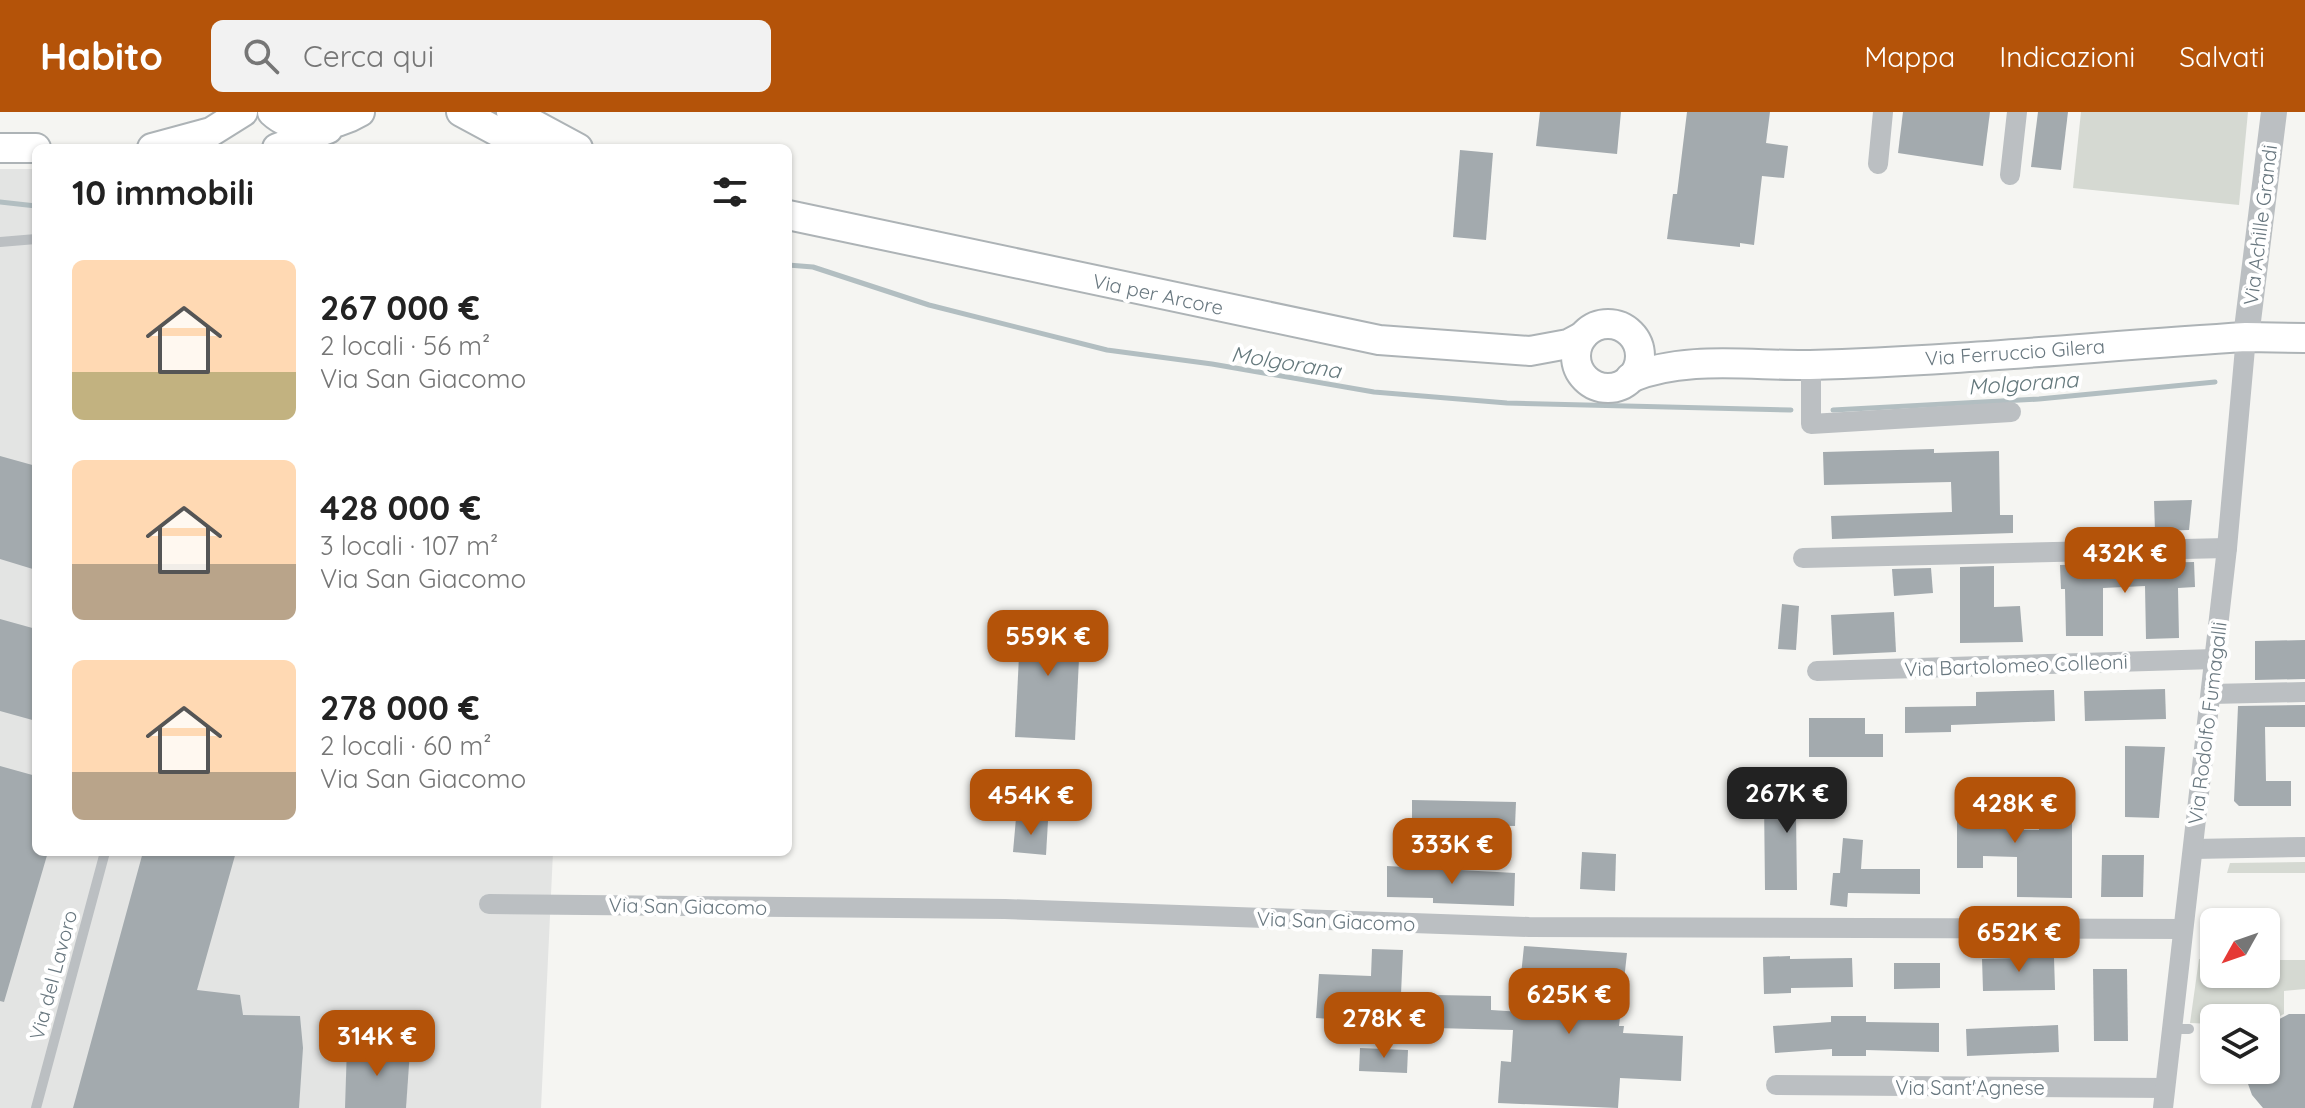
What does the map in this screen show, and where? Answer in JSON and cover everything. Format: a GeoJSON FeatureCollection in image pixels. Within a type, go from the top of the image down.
{"type":"FeatureCollection","features":[{"type":"Feature","properties":{"kind":"main road"},"geometry":{"type":"LineString","coordinates":[[167,144],[211,132],[243,112]]}},
{"type":"Feature","properties":{"kind":"main road"},"geometry":{"type":"LineString","coordinates":[[272,112],[294,123],[356,115]]}},
{"type":"Feature","properties":{"kind":"main road"},"geometry":{"type":"LineString","coordinates":[[461,112],[560,144]]}},
{"type":"Feature","properties":{"kind":"main road"},"geometry":{"type":"LineString","coordinates":[[502,112],[534,138]]}},
{"type":"Feature","properties":{"kind":"main road"},"geometry":{"type":"LineString","coordinates":[[511,112],[534,138]]}},
{"type":"Feature","properties":{"kind":"main road"},"geometry":{"type":"LineString","coordinates":[[290,144],[356,115]]}},
{"type":"Feature","properties":{"kind":"main road"},"geometry":{"type":"LineString","coordinates":[[0,148],[32,148]]}},
{"type":"Feature","properties":{"kind":"main road","name":"Via per Arcore"},"geometry":{"type":"LineString","coordinates":[[792,216],[1379,340],[1530,351],[1568,344],[1583,336]]}},
{"type":"Feature","properties":{"kind":"main road","name":"Via Ferruccio Gilera"},"geometry":{"type":"LineString","coordinates":[[1583,336],[1599,325],[1609,324],[1627,330],[1647,346],[1716,365]]}},
{"type":"Feature","properties":{"kind":"main road"},"geometry":{"type":"LineString","coordinates":[[1580,370],[1576,354],[1583,336]]}},
{"type":"Feature","properties":{"kind":"main road"},"geometry":{"type":"LineString","coordinates":[[1630,378],[1640,355],[1634,337]]}},
{"type":"Feature","properties":{"kind":"main road","name":"Via Ferruccio Gilera"},"geometry":{"type":"LineString","coordinates":[[1580,370],[1591,383],[1607,387],[1649,370],[1716,365],[1811,365],[2246,337],[2305,338]]}},
{"type":"Feature","properties":{"kind":"main road","name":"Via per Arcore"},"geometry":{"type":"LineString","coordinates":[[1530,351],[1580,370]]}},
{"type":"Feature","properties":{"kind":"street"},"geometry":{"type":"LineString","coordinates":[[1878,164],[1883,112]]}},
{"type":"Feature","properties":{"kind":"street"},"geometry":{"type":"LineString","coordinates":[[2010,175],[2017,112]]}},
{"type":"Feature","properties":{"kind":"street","name":"Via Achille Grandi"},"geometry":{"type":"LineString","coordinates":[[2246,337],[2274,112]]}},
{"type":"Feature","properties":{"kind":"street","name":"Via Rodolfo Fumagalli"},"geometry":{"type":"LineString","coordinates":[[2164,1098],[2180,1029],[2183,929],[2227,548],[2246,337]]}},
{"type":"Feature","properties":{"kind":"street"},"geometry":{"type":"LineString","coordinates":[[1811,365],[1811,424],[2011,412]]}},
{"type":"Feature","properties":{"kind":"street"},"geometry":{"type":"LineString","coordinates":[[1803,558],[2227,548]]}},
{"type":"Feature","properties":{"kind":"street","name":"Via Bartolomeo Colleoni"},"geometry":{"type":"LineString","coordinates":[[1817,671],[2215,659]]}},
{"type":"Feature","properties":{"kind":"street"},"geometry":{"type":"LineString","coordinates":[[2211,694],[2305,692]]}},
{"type":"Feature","properties":{"kind":"street"},"geometry":{"type":"LineString","coordinates":[[2193,849],[2305,847]]}},
{"type":"Feature","properties":{"kind":"street","name":"Via San Giacomo"},"geometry":{"type":"LineString","coordinates":[[489,904],[1005,909],[1529,927],[2183,929]]}},
{"type":"Feature","properties":{"kind":"street","name":"Via Sant'Agnese"},"geometry":{"type":"LineString","coordinates":[[1776,1085],[2164,1098]]}},
{"type":"Feature","properties":{"kind":"lane"},"geometry":{"type":"LineString","coordinates":[[0,242],[32,239]]}},
{"type":"Feature","properties":{"kind":"lane","name":"Via del Lavoro"},"geometry":{"type":"LineString","coordinates":[[36,1108],[104,856]]}},
{"type":"Feature","properties":{"kind":"shaded area"},"geometry":{"type":"Polygon","coordinates":[[[2081,112],[2248,112],[2239,205],[2073,188],[2081,112]]]}},
{"type":"Feature","properties":{"kind":"shaded area"},"geometry":{"type":"Polygon","coordinates":[[[0,169],[32,169],[32,856],[553,856],[541,1108],[0,1108],[0,169]]]}},
{"type":"Feature","properties":{"kind":"shaded area"},"geometry":{"type":"Polygon","coordinates":[[[2305,862],[2305,873],[2227,873],[2230,863],[2305,862]]]}},
{"type":"Feature","properties":{"kind":"shaded area"},"geometry":{"type":"Polygon","coordinates":[[[2199,959],[2200,988],[2280,988],[2280,960],[2305,960],[2305,989],[2284,991],[2284,1014],[2280,1016],[2280,1004],[2200,1004],[2200,1023],[2190,1023],[2199,959]]]}},
{"type":"Feature","properties":{"kind":"building"},"geometry":{"type":"Polygon","coordinates":[[[1540,112],[1621,112],[1617,154],[1536,146],[1540,112]]]}},
{"type":"Feature","properties":{"kind":"building"},"geometry":{"type":"Polygon","coordinates":[[[1687,112],[1770,112],[1766,143],[1788,146],[1784,178],[1762,176],[1754,245],[1740,243],[1740,247],[1667,239],[1673,194],[1677,194],[1687,112]]]}},
{"type":"Feature","properties":{"kind":"building"},"geometry":{"type":"Polygon","coordinates":[[[1903,112],[1990,112],[1983,166],[1898,153],[1903,112]]]}},
{"type":"Feature","properties":{"kind":"building"},"geometry":{"type":"Polygon","coordinates":[[[2038,112],[2068,112],[2061,170],[2031,167],[2038,112]]]}},
{"type":"Feature","properties":{"kind":"building"},"geometry":{"type":"Polygon","coordinates":[[[1460,150],[1493,153],[1486,240],[1453,237],[1460,150]]]}},
{"type":"Feature","properties":{"kind":"building"},"geometry":{"type":"Polygon","coordinates":[[[1934,449],[1934,453],[1999,451],[2000,515],[2013,515],[2013,533],[1832,539],[1831,516],[1952,512],[1951,482],[1824,485],[1823,452],[1934,449]]]}},
{"type":"Feature","properties":{"kind":"building"},"geometry":{"type":"Polygon","coordinates":[[[0,456],[32,465],[32,569],[0,559],[0,456]]]}},
{"type":"Feature","properties":{"kind":"building"},"geometry":{"type":"Polygon","coordinates":[[[2192,500],[2189,530],[2155,531],[2154,501],[2192,500]]]}},
{"type":"Feature","properties":{"kind":"building"},"geometry":{"type":"Polygon","coordinates":[[[2194,562],[2195,587],[2178,588],[2179,638],[2146,639],[2145,586],[2103,588],[2103,636],[2066,636],[2065,589],[2061,589],[2060,565],[2194,562]]]}},
{"type":"Feature","properties":{"kind":"building"},"geometry":{"type":"Polygon","coordinates":[[[1994,566],[1994,607],[2020,606],[2023,642],[1960,643],[1960,567],[1994,566]]]}},
{"type":"Feature","properties":{"kind":"building"},"geometry":{"type":"Polygon","coordinates":[[[1931,568],[1933,593],[1894,596],[1892,569],[1931,568]]]}},
{"type":"Feature","properties":{"kind":"building"},"geometry":{"type":"Polygon","coordinates":[[[1782,604],[1799,606],[1796,650],[1778,649],[1782,604]]]}},
{"type":"Feature","properties":{"kind":"building"},"geometry":{"type":"Polygon","coordinates":[[[1894,612],[1896,652],[1833,655],[1831,615],[1894,612]]]}},
{"type":"Feature","properties":{"kind":"building"},"geometry":{"type":"Polygon","coordinates":[[[1021,615],[1081,618],[1075,740],[1015,737],[1021,615]]]}},
{"type":"Feature","properties":{"kind":"building"},"geometry":{"type":"Polygon","coordinates":[[[0,619],[32,628],[32,720],[0,711],[0,619]]]}},
{"type":"Feature","properties":{"kind":"building"},"geometry":{"type":"Polygon","coordinates":[[[2305,640],[2305,679],[2255,680],[2255,641],[2305,640]]]}},
{"type":"Feature","properties":{"kind":"building"},"geometry":{"type":"Polygon","coordinates":[[[2165,689],[2166,719],[2085,721],[2084,691],[2165,689]]]}},
{"type":"Feature","properties":{"kind":"building"},"geometry":{"type":"Polygon","coordinates":[[[2054,690],[2055,721],[1951,725],[1951,732],[1905,733],[1905,707],[1976,706],[1976,692],[2054,690]]]}},
{"type":"Feature","properties":{"kind":"building"},"geometry":{"type":"Polygon","coordinates":[[[2305,705],[2305,727],[2265,727],[2266,781],[2291,781],[2291,806],[2239,806],[2234,801],[2238,706],[2305,705]]]}},
{"type":"Feature","properties":{"kind":"building"},"geometry":{"type":"Polygon","coordinates":[[[1809,718],[1865,718],[1865,734],[1883,734],[1883,757],[1809,757],[1809,718]]]}},
{"type":"Feature","properties":{"kind":"building"},"geometry":{"type":"Polygon","coordinates":[[[2125,746],[2165,747],[2159,818],[2125,817],[2125,746]]]}},
{"type":"Feature","properties":{"kind":"building"},"geometry":{"type":"Polygon","coordinates":[[[0,766],[32,775],[32,856],[47,856],[4,1002],[0,1001],[0,766]]]}},
{"type":"Feature","properties":{"kind":"building"},"geometry":{"type":"Polygon","coordinates":[[[1798,784],[1823,784],[1823,815],[1796,815],[1797,890],[1765,890],[1764,799],[1798,799],[1798,784]]]}},
{"type":"Feature","properties":{"kind":"building"},"geometry":{"type":"Polygon","coordinates":[[[1957,793],[2009,793],[2009,830],[2039,830],[2039,820],[2072,821],[2072,898],[2017,897],[2017,857],[1983,856],[1983,868],[1957,868],[1957,793]]]}},
{"type":"Feature","properties":{"kind":"building"},"geometry":{"type":"Polygon","coordinates":[[[1412,800],[1516,802],[1515,826],[1412,824],[1412,800]]]}},
{"type":"Feature","properties":{"kind":"building"},"geometry":{"type":"Polygon","coordinates":[[[1016,818],[1048,821],[1046,855],[1013,852],[1016,818]]]}},
{"type":"Feature","properties":{"kind":"building"},"geometry":{"type":"Polygon","coordinates":[[[1843,838],[1863,840],[1861,869],[1920,869],[1920,894],[1848,893],[1847,907],[1830,905],[1833,873],[1840,873],[1843,838]]]}},
{"type":"Feature","properties":{"kind":"building"},"geometry":{"type":"Polygon","coordinates":[[[1582,852],[1616,854],[1615,891],[1580,889],[1582,852]]]}},
{"type":"Feature","properties":{"kind":"building"},"geometry":{"type":"Polygon","coordinates":[[[2102,855],[2144,855],[2143,897],[2101,897],[2102,855]]]}},
{"type":"Feature","properties":{"kind":"building"},"geometry":{"type":"Polygon","coordinates":[[[142,856],[235,856],[197,990],[240,995],[243,1015],[300,1016],[303,1048],[299,1108],[73,1108],[142,856]]]}},
{"type":"Feature","properties":{"kind":"building"},"geometry":{"type":"Polygon","coordinates":[[[1387,866],[1515,873],[1514,906],[1433,903],[1433,898],[1387,897],[1387,866]]]}},
{"type":"Feature","properties":{"kind":"building"},"geometry":{"type":"Polygon","coordinates":[[[1524,946],[1627,953],[1619,1026],[1624,1026],[1623,1033],[1683,1036],[1681,1081],[1620,1078],[1618,1108],[1498,1103],[1501,1061],[1511,1062],[1513,1030],[1435,1028],[1436,995],[1491,996],[1491,1010],[1585,1016],[1589,980],[1521,975],[1524,946]]]}},
{"type":"Feature","properties":{"kind":"building"},"geometry":{"type":"Polygon","coordinates":[[[1372,949],[1403,950],[1400,1016],[1346,1013],[1345,1020],[1316,1018],[1319,974],[1371,976],[1372,949]]]}},
{"type":"Feature","properties":{"kind":"building"},"geometry":{"type":"Polygon","coordinates":[[[1790,956],[1790,959],[1852,958],[1853,987],[1791,988],[1791,993],[1764,994],[1763,957],[1790,956]]]}},
{"type":"Feature","properties":{"kind":"building"},"geometry":{"type":"Polygon","coordinates":[[[2054,957],[2055,990],[1983,991],[1982,959],[2054,957]]]}},
{"type":"Feature","properties":{"kind":"building"},"geometry":{"type":"Polygon","coordinates":[[[1894,963],[1940,963],[1940,988],[1894,989],[1894,963]]]}},
{"type":"Feature","properties":{"kind":"building"},"geometry":{"type":"Polygon","coordinates":[[[2093,969],[2127,969],[2128,1041],[2094,1041],[2093,969]]]}},
{"type":"Feature","properties":{"kind":"building"},"geometry":{"type":"Polygon","coordinates":[[[2289,1014],[2305,1014],[2305,1108],[2263,1108],[2252,1095],[2248,1084],[2280,1084],[2280,1019],[2289,1014]]]}},
{"type":"Feature","properties":{"kind":"building"},"geometry":{"type":"Polygon","coordinates":[[[1831,1016],[1866,1016],[1866,1022],[1939,1023],[1939,1052],[1866,1050],[1866,1056],[1832,1056],[1832,1049],[1775,1053],[1773,1026],[1831,1022],[1831,1016]]]}},
{"type":"Feature","properties":{"kind":"building"},"geometry":{"type":"Polygon","coordinates":[[[2058,1025],[2059,1052],[1967,1056],[1966,1029],[2058,1025]]]}},
{"type":"Feature","properties":{"kind":"building"},"geometry":{"type":"Polygon","coordinates":[[[347,1046],[410,1050],[406,1108],[345,1108],[347,1046]]]}},
{"type":"Feature","properties":{"kind":"building"},"geometry":{"type":"Polygon","coordinates":[[[1360,1048],[1408,1050],[1407,1073],[1359,1071],[1360,1048]]]}},
{"type":"Feature","properties":{"kind":"waterway","name":"Molgorana"},"geometry":{"type":"LineString","coordinates":[[0,202],[32,206]]}},
{"type":"Feature","properties":{"kind":"waterway","name":"Molgorana"},"geometry":{"type":"LineString","coordinates":[[792,265],[813,267],[929,305],[1107,350],[1212,364],[1374,392],[1507,403],[1791,410]]}},
{"type":"Feature","properties":{"kind":"waterway","name":"Molgorana"},"geometry":{"type":"LineString","coordinates":[[1833,410],[2039,399],[2215,382]]}}]}
